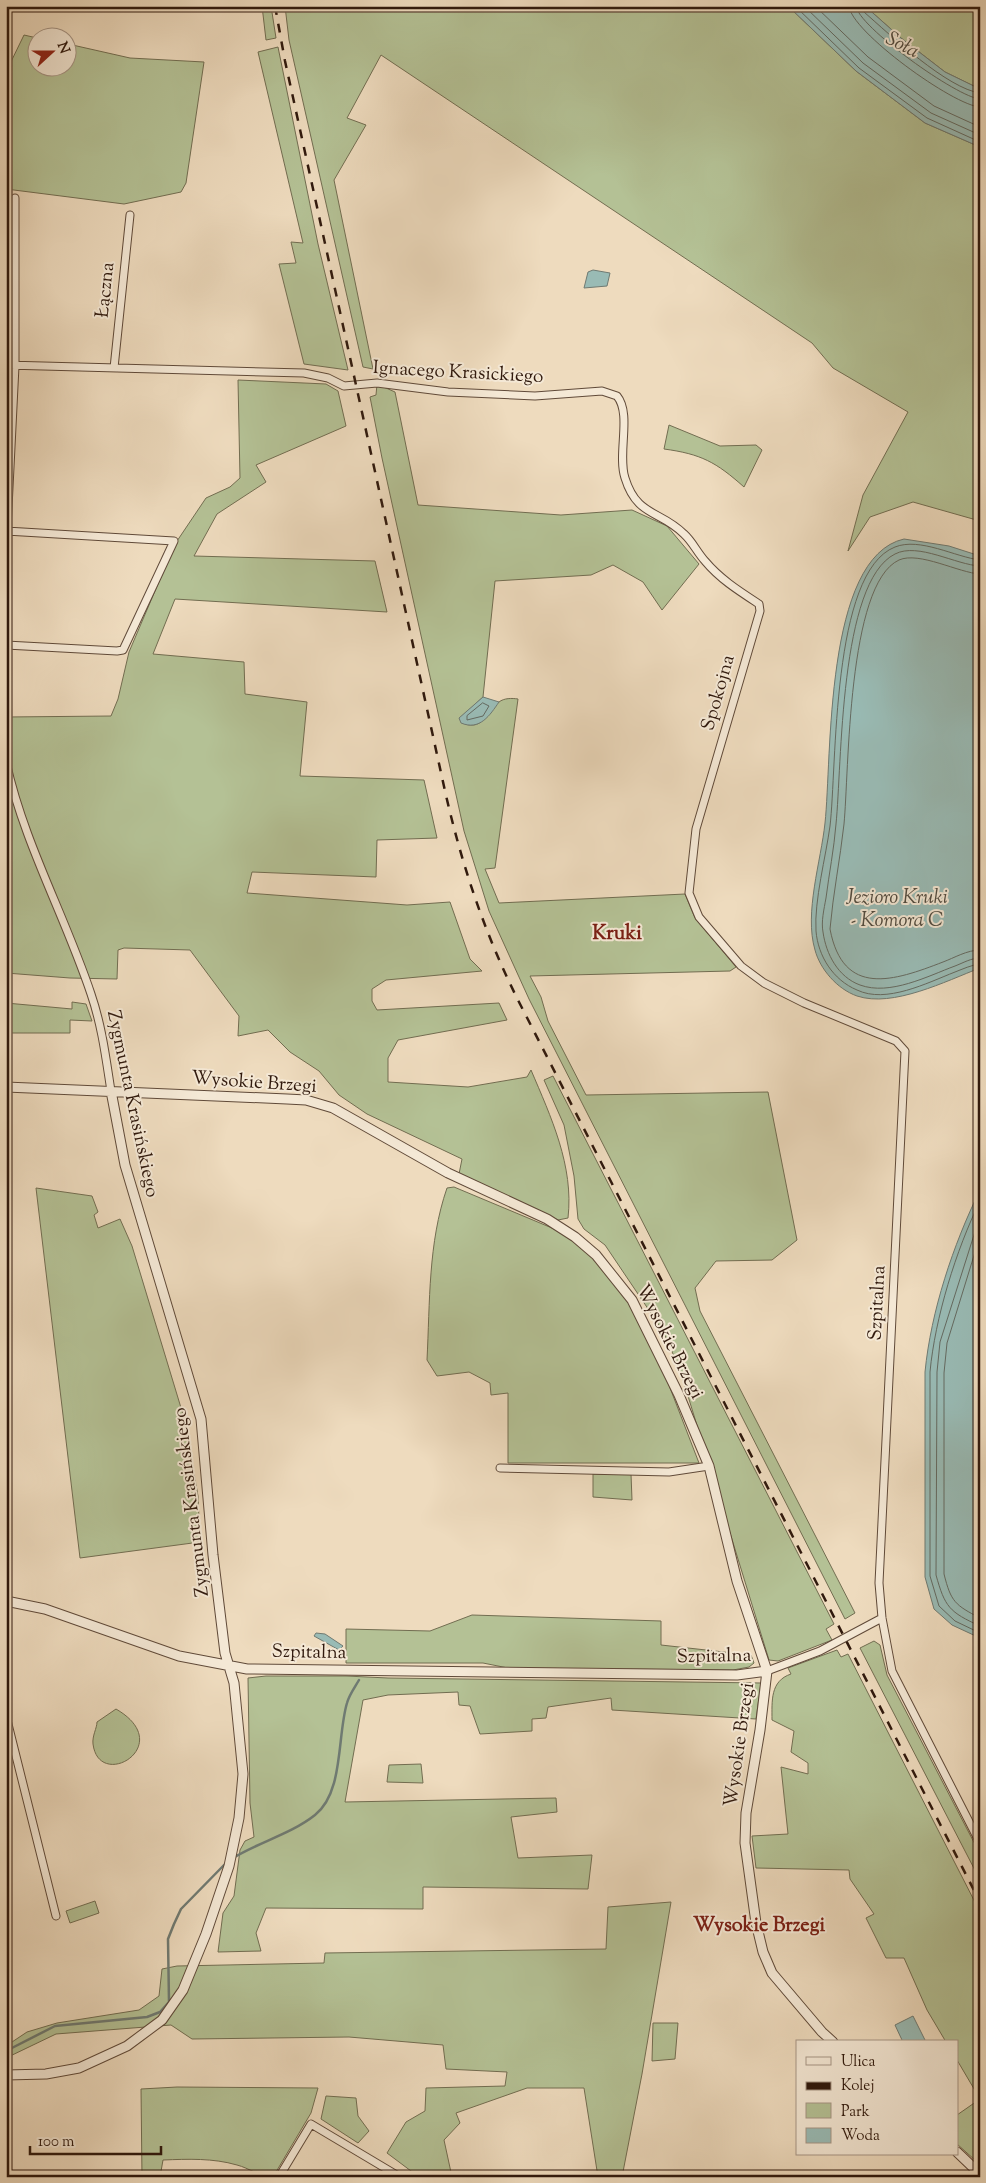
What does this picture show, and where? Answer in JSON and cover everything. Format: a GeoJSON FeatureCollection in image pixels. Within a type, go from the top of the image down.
{"type":"FeatureCollection","features":[{"type":"Feature","properties":{"kind":"street"},"geometry":{"type":"LineString","coordinates":[[6,548],[14,366],[15,198]]}},
{"type":"Feature","properties":{"kind":"street","name":"Łączna"},"geometry":{"type":"LineString","coordinates":[[114,368],[130,215]]}},
{"type":"Feature","properties":{"kind":"street","name":"Ignacego Krasickiego"},"geometry":{"type":"LineString","coordinates":[[6,365],[304,372],[328,378],[344,386],[377,383],[448,392],[534,396],[602,391],[617,396],[624,407],[622,443],[624,476],[636,501],[650,514],[671,522],[685,535],[705,562],[725,581]]}},
{"type":"Feature","properties":{"kind":"street"},"geometry":{"type":"LineString","coordinates":[[6,645],[123,650],[174,541],[7,531]]}},
{"type":"Feature","properties":{"kind":"street","name":"Spokojna"},"geometry":{"type":"LineString","coordinates":[[725,581],[759,604],[760,611],[696,829],[689,893],[699,917],[742,966],[764,983],[804,1003],[896,1042],[905,1051]]}},
{"type":"Feature","properties":{"kind":"street","name":"Zygmunta Krasińskiego"},"geometry":{"type":"LineString","coordinates":[[6,762],[16,803],[92,996],[104,1046],[125,1165],[201,1419],[213,1554],[225,1653],[234,1683],[243,1774],[239,1818],[229,1866],[206,1934],[183,1990],[162,2020],[127,2046],[79,2068],[46,2074],[6,2075]]}},
{"type":"Feature","properties":{"kind":"street","name":"Szpitalna"},"geometry":{"type":"LineString","coordinates":[[6,1600],[45,1609],[178,1656],[252,1669],[737,1675],[767,1671],[820,1651],[882,1618],[879,1583],[905,1051]]}},
{"type":"Feature","properties":{"kind":"street","name":"Wysokie Brzegi"},"geometry":{"type":"LineString","coordinates":[[6,1087],[287,1099],[321,1103],[448,1172],[532,1211],[567,1231],[607,1267],[632,1300],[679,1396],[709,1466],[737,1581],[767,1671],[760,1730],[746,1812],[745,1843],[756,1923],[763,1952],[772,1973],[831,2040]]}},
{"type":"Feature","properties":{"kind":"street"},"geometry":{"type":"LineString","coordinates":[[500,1468],[669,1472],[709,1466]]}},
{"type":"Feature","properties":{"kind":"street"},"geometry":{"type":"LineString","coordinates":[[882,1618],[894,1677],[980,1844]]}},
{"type":"Feature","properties":{"kind":"street"},"geometry":{"type":"LineString","coordinates":[[6,1716],[56,1916]]}},
{"type":"Feature","properties":{"kind":"street"},"geometry":{"type":"LineString","coordinates":[[279,2177],[311,2124],[400,2177]]}},
{"type":"Feature","properties":{"kind":"street"},"geometry":{"type":"LineString","coordinates":[[958,2153],[980,2174]]}},
{"type":"Feature","properties":{"kind":"green space"},"geometry":{"type":"Polygon","coordinates":[[[262,6],[271,6],[276,38],[266,40],[262,6]]]}},
{"type":"Feature","properties":{"kind":"green space"},"geometry":{"type":"Polygon","coordinates":[[[285,6],[788,6],[856,71],[925,123],[980,147],[980,521],[913,502],[870,517],[848,551],[863,495],[908,412],[833,368],[812,343],[381,55],[347,118],[366,125],[334,180],[373,369],[363,367],[289,40],[285,6]]]}},
{"type":"Feature","properties":{"kind":"green space"},"geometry":{"type":"Polygon","coordinates":[[[865,6],[980,6],[980,89],[945,72],[901,38],[865,6]]]}},
{"type":"Feature","properties":{"kind":"green space"},"geometry":{"type":"Polygon","coordinates":[[[24,35],[28,36],[28,78],[78,78],[78,46],[130,58],[204,62],[186,183],[181,192],[124,204],[6,189],[6,72],[24,35]]]}},
{"type":"Feature","properties":{"kind":"green space"},"geometry":{"type":"Polygon","coordinates":[[[278,47],[318,244],[348,370],[304,364],[279,264],[296,263],[291,242],[303,243],[258,52],[278,47]]]}},
{"type":"Feature","properties":{"kind":"green space"},"geometry":{"type":"Polygon","coordinates":[[[238,380],[326,384],[338,391],[346,426],[256,465],[266,482],[217,514],[194,556],[375,561],[387,612],[175,599],[153,654],[244,662],[245,694],[307,702],[300,776],[424,780],[437,838],[377,840],[376,877],[252,872],[247,893],[407,905],[450,902],[470,959],[482,971],[386,980],[372,989],[372,1001],[377,1010],[499,1003],[507,1020],[398,1040],[388,1058],[388,1082],[468,1087],[527,1077],[531,1070],[553,1124],[564,1161],[568,1180],[568,1218],[558,1220],[459,1174],[462,1159],[367,1114],[339,1095],[319,1071],[290,1052],[268,1030],[238,1036],[239,1016],[190,950],[124,948],[118,950],[117,979],[70,978],[6,973],[6,717],[111,716],[118,699],[129,652],[175,544],[206,498],[230,487],[240,478],[238,380]]]}},
{"type":"Feature","properties":{"kind":"green space"},"geometry":{"type":"Polygon","coordinates":[[[377,384],[395,392],[418,505],[561,515],[632,510],[667,526],[699,564],[662,610],[643,582],[613,565],[591,575],[495,581],[483,697],[460,718],[462,723],[475,725],[484,719],[501,701],[518,699],[495,868],[485,869],[499,903],[685,894],[695,918],[736,967],[730,971],[530,976],[541,997],[548,1021],[586,1095],[768,1092],[797,1240],[772,1260],[716,1261],[695,1288],[700,1311],[855,1613],[845,1619],[529,999],[489,911],[464,831],[382,458],[370,397],[376,395],[377,384]]]}},
{"type":"Feature","properties":{"kind":"green space"},"geometry":{"type":"Polygon","coordinates":[[[669,425],[720,446],[756,445],[762,450],[744,487],[725,471],[707,460],[664,449],[669,425]]]}},
{"type":"Feature","properties":{"kind":"green space"},"geometry":{"type":"Polygon","coordinates":[[[72,1002],[86,1004],[92,1021],[70,1020],[70,1033],[6,1033],[6,1003],[72,1009],[72,1002]]]}},
{"type":"Feature","properties":{"kind":"green space"},"geometry":{"type":"Polygon","coordinates":[[[553,1076],[834,1624],[826,1629],[832,1640],[778,1661],[769,1660],[680,1370],[663,1331],[605,1245],[584,1229],[578,1219],[574,1176],[564,1125],[544,1080],[553,1076]]]}},
{"type":"Feature","properties":{"kind":"green space"},"geometry":{"type":"Polygon","coordinates":[[[454,1187],[583,1241],[638,1305],[699,1463],[508,1463],[508,1393],[491,1395],[490,1383],[469,1372],[437,1376],[427,1360],[431,1273],[436,1230],[447,1188],[454,1187]]]}},
{"type":"Feature","properties":{"kind":"green space"},"geometry":{"type":"Polygon","coordinates":[[[36,1188],[92,1196],[98,1212],[94,1215],[98,1228],[120,1219],[132,1246],[185,1421],[198,1496],[200,1542],[80,1558],[36,1188]]]}},
{"type":"Feature","properties":{"kind":"green space"},"geometry":{"type":"Polygon","coordinates":[[[593,1474],[631,1474],[632,1500],[593,1497],[593,1474]]]}},
{"type":"Feature","properties":{"kind":"green space"},"geometry":{"type":"Polygon","coordinates":[[[472,1615],[661,1621],[661,1645],[751,1655],[754,1663],[749,1667],[733,1670],[508,1668],[483,1663],[346,1663],[346,1629],[430,1631],[472,1615]]]}},
{"type":"Feature","properties":{"kind":"green space"},"geometry":{"type":"Polygon","coordinates":[[[874,1641],[880,1645],[887,1675],[980,1854],[980,1880],[860,1648],[874,1641]]]}},
{"type":"Feature","properties":{"kind":"green space"},"geometry":{"type":"Polygon","coordinates":[[[837,1650],[841,1657],[848,1654],[980,1912],[980,2099],[958,2062],[958,2040],[945,2040],[927,2010],[904,1958],[886,1958],[866,1918],[874,1914],[850,1879],[849,1870],[756,1868],[752,1836],[788,1834],[781,1767],[808,1774],[808,1763],[791,1752],[794,1731],[772,1720],[774,1692],[779,1681],[791,1674],[788,1668],[837,1650]]]}},
{"type":"Feature","properties":{"kind":"green space"},"geometry":{"type":"Polygon","coordinates":[[[266,1676],[761,1683],[756,1719],[612,1710],[611,1698],[548,1707],[546,1718],[532,1719],[532,1731],[480,1734],[470,1706],[459,1705],[458,1692],[388,1695],[363,1700],[345,1802],[556,1798],[557,1812],[511,1817],[518,1858],[592,1855],[588,1889],[423,1887],[423,1909],[266,1908],[256,1933],[261,1951],[218,1952],[223,1913],[234,1896],[240,1850],[245,1841],[254,1837],[250,1803],[248,1678],[266,1676]]]}},
{"type":"Feature","properties":{"kind":"green space"},"geometry":{"type":"Polygon","coordinates":[[[116,1709],[133,1723],[139,1736],[138,1749],[130,1758],[119,1764],[108,1764],[98,1758],[93,1738],[97,1722],[116,1709]]]}},
{"type":"Feature","properties":{"kind":"green space"},"geometry":{"type":"Polygon","coordinates":[[[421,1764],[423,1783],[387,1782],[389,1765],[421,1764]]]}},
{"type":"Feature","properties":{"kind":"green space"},"geometry":{"type":"Polygon","coordinates":[[[95,1901],[99,1913],[70,1923],[66,1911],[95,1901]]]}},
{"type":"Feature","properties":{"kind":"green space"},"geometry":{"type":"Polygon","coordinates":[[[671,1902],[642,2074],[622,2177],[598,2177],[584,2088],[527,2088],[456,2113],[460,2123],[444,2140],[452,2177],[419,2177],[387,2153],[406,2122],[425,2111],[426,2088],[505,2086],[507,2072],[446,2069],[443,2045],[349,2037],[192,2039],[171,2025],[56,2034],[6,2058],[6,2046],[27,2032],[57,2023],[139,2010],[159,1996],[162,1969],[177,1966],[324,1963],[325,1953],[606,1949],[608,1907],[671,1902]]]}},
{"type":"Feature","properties":{"kind":"green space"},"geometry":{"type":"Polygon","coordinates":[[[653,2023],[678,2023],[675,2059],[652,2061],[653,2023]]]}},
{"type":"Feature","properties":{"kind":"green space"},"geometry":{"type":"Polygon","coordinates":[[[177,2087],[318,2088],[311,2113],[273,2177],[264,2176],[241,2166],[228,2163],[191,2159],[163,2160],[160,2177],[142,2177],[141,2089],[177,2087]]]}},
{"type":"Feature","properties":{"kind":"green space"},"geometry":{"type":"Polygon","coordinates":[[[326,2096],[356,2098],[358,2116],[369,2131],[358,2143],[321,2119],[326,2096]]]}},
{"type":"Feature","properties":{"kind":"green space"},"geometry":{"type":"Polygon","coordinates":[[[980,2099],[980,2161],[976,2161],[958,2145],[958,2114],[980,2099]]]}},
{"type":"Feature","properties":{"kind":"water","name":"Soła"},"geometry":{"type":"Polygon","coordinates":[[[788,6],[865,6],[901,38],[945,72],[980,89],[980,147],[925,123],[856,71],[788,6]]]}},
{"type":"Feature","properties":{"kind":"water"},"geometry":{"type":"Polygon","coordinates":[[[593,270],[610,273],[607,286],[584,288],[588,272],[593,270]]]}},
{"type":"Feature","properties":{"kind":"water","name":"Jezioro Kruki - Komora C"},"geometry":{"type":"Polygon","coordinates":[[[904,539],[949,546],[980,556],[980,968],[936,986],[903,996],[871,999],[857,996],[843,989],[825,971],[817,957],[812,935],[812,904],[825,823],[832,709],[837,663],[846,620],[859,582],[878,554],[904,539]]]}},
{"type":"Feature","properties":{"kind":"water"},"geometry":{"type":"Polygon","coordinates":[[[483,697],[499,702],[488,716],[479,723],[468,725],[461,723],[459,718],[483,697]]]}},
{"type":"Feature","properties":{"kind":"water"},"geometry":{"type":"Polygon","coordinates":[[[980,1190],[980,1638],[952,1625],[934,1609],[925,1577],[925,1372],[932,1326],[938,1302],[952,1256],[980,1190]]]}},
{"type":"Feature","properties":{"kind":"water"},"geometry":{"type":"Polygon","coordinates":[[[316,1633],[325,1634],[343,1646],[339,1650],[314,1636],[316,1633]]]}},
{"type":"Feature","properties":{"kind":"water"},"geometry":{"type":"Polygon","coordinates":[[[913,2016],[925,2040],[902,2040],[895,2025],[913,2016]]]}},
{"type":"Feature","properties":{"kind":"waterway"},"geometry":{"type":"LineString","coordinates":[[233,1858],[306,1822],[324,1805],[331,1792],[335,1778],[347,1703],[359,1680]]}},
{"type":"Feature","properties":{"kind":"waterway"},"geometry":{"type":"LineString","coordinates":[[6,2051],[55,2026],[147,2017],[160,2012],[169,2002],[168,1939],[174,1924],[181,1909],[227,1862]]}},
{"type":"Feature","properties":{"kind":"railway"},"geometry":{"type":"LineString","coordinates":[[275,6],[285,61],[445,791],[459,846],[485,926],[520,1004],[980,1902]]}},
{"type":"Feature","properties":{"kind":"district","name":"Kruki"},"geometry":{"type":"Point","coordinates":[617,934]}},
{"type":"Feature","properties":{"kind":"district","name":"Wysokie Brzegi"},"geometry":{"type":"Point","coordinates":[759,1926]}}]}
